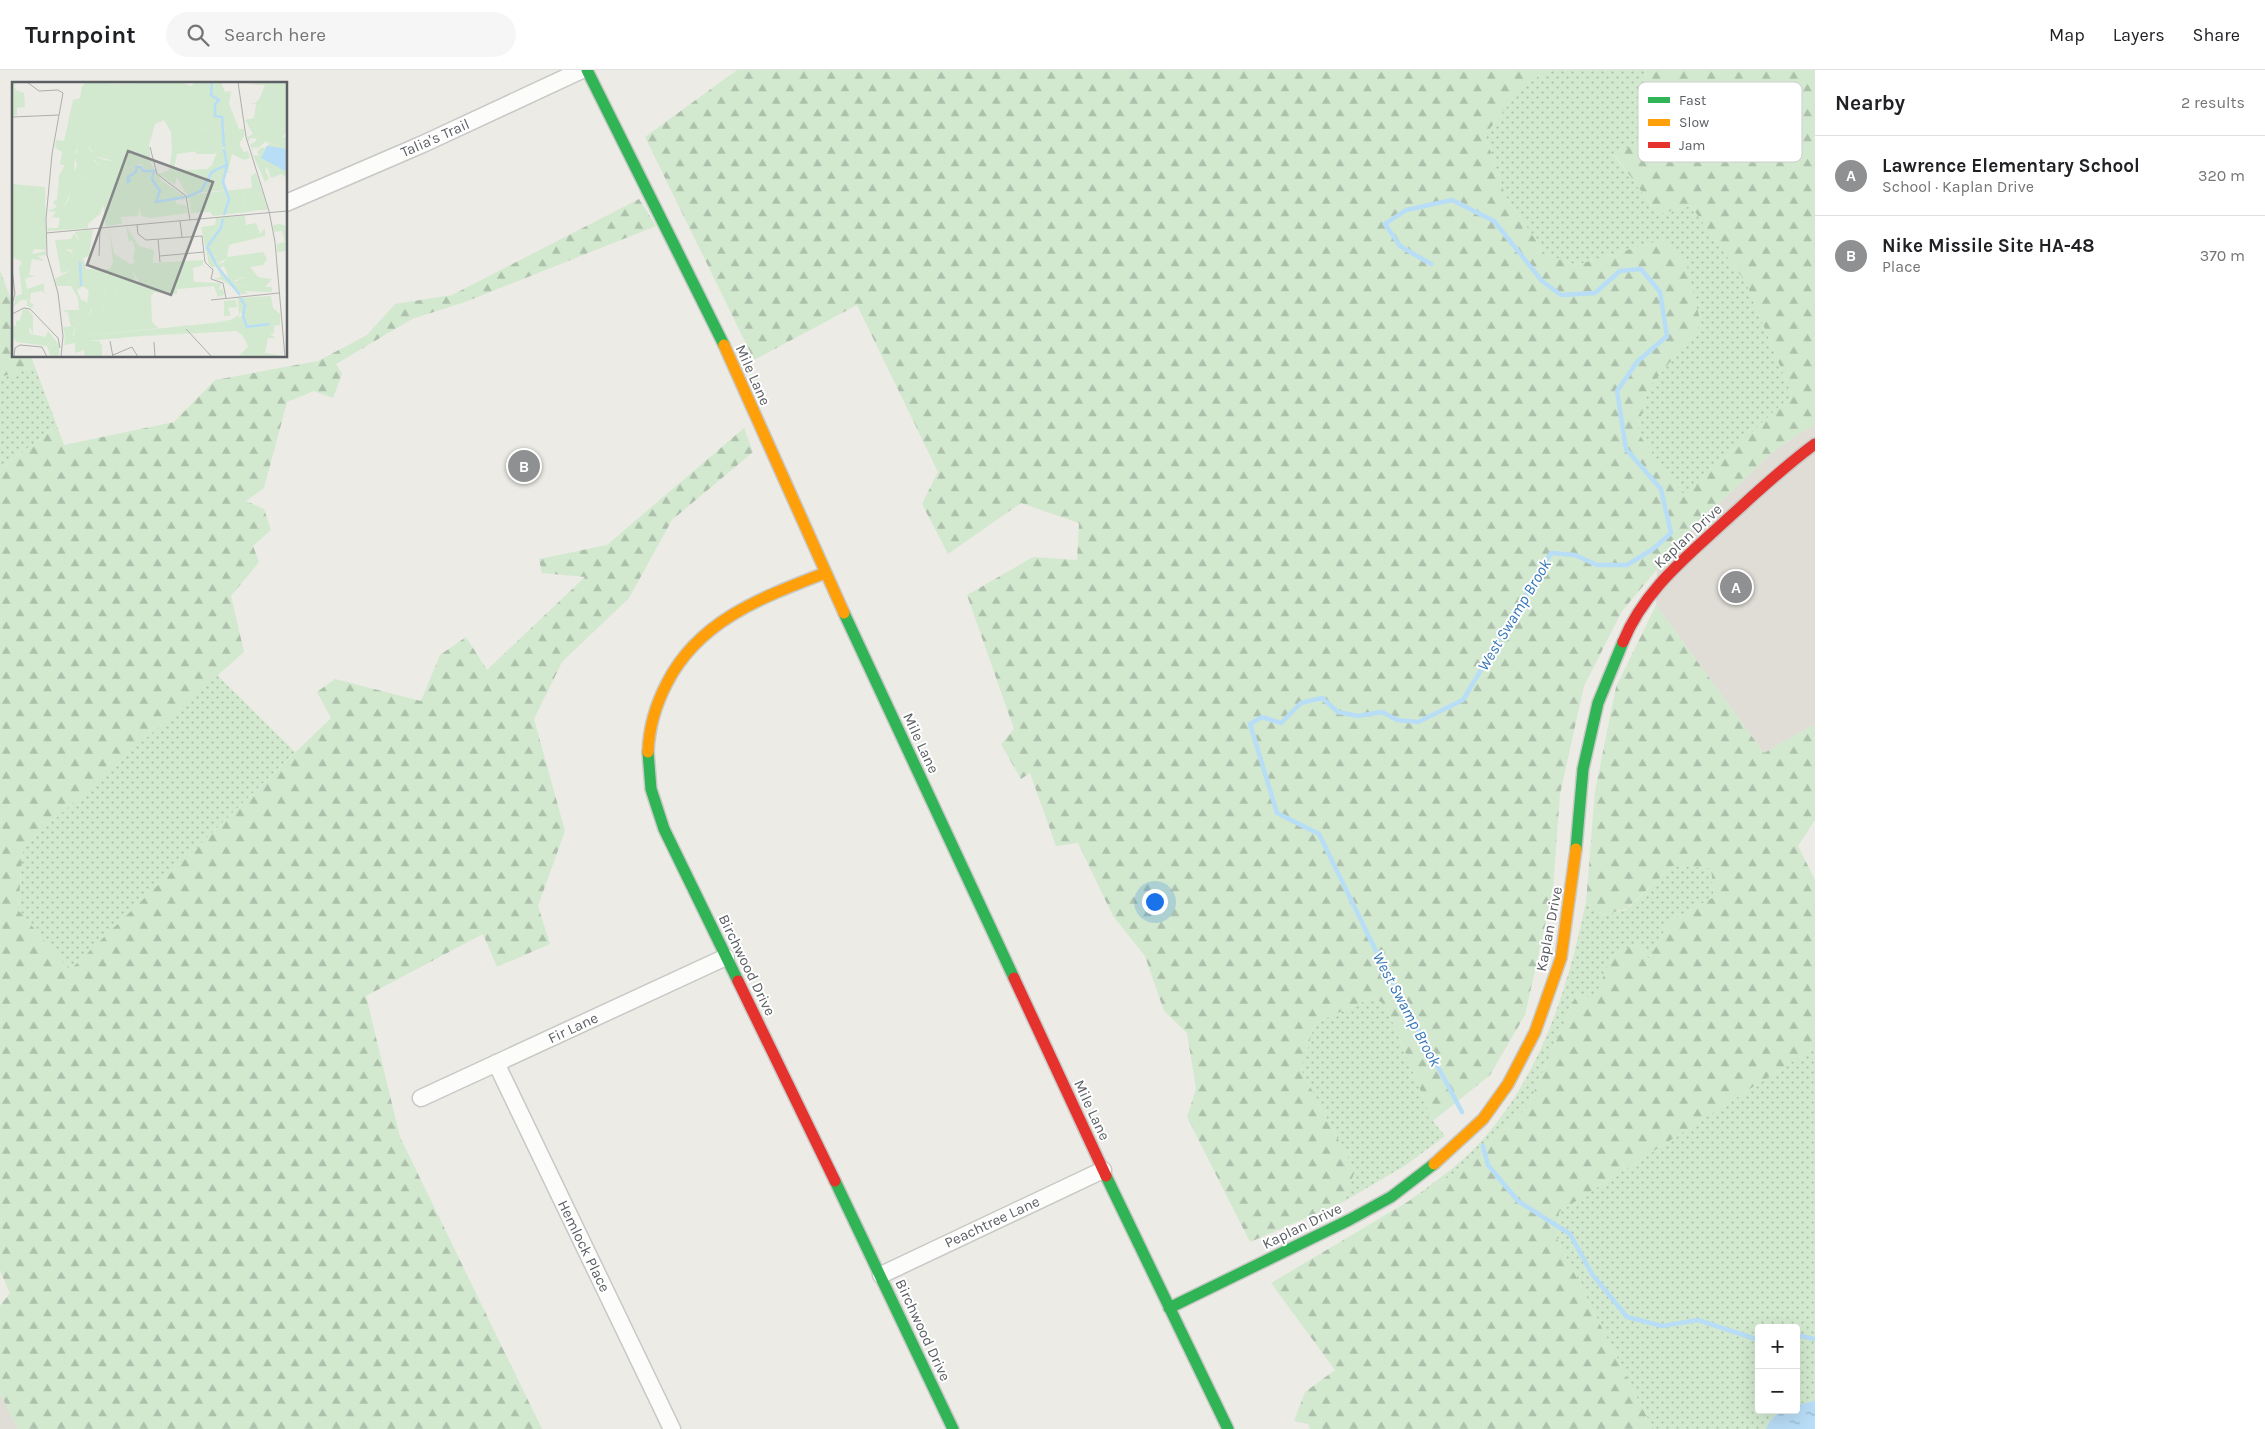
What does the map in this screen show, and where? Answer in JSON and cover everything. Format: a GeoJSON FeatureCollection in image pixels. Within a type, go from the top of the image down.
{"type":"FeatureCollection","features":[{"type":"Feature","properties":{"kind":"street","name":"Talia's Trail"},"geometry":{"type":"LineString","coordinates":[[288,202],[423,144],[582,70]]}},
{"type":"Feature","properties":{"kind":"street","name":"Mile Lane"},"geometry":{"type":"LineString","coordinates":[[587,70],[718,335],[825,573],[1103,1170],[1228,1429]]}},
{"type":"Feature","properties":{"kind":"street","name":"Kaplan Drive"},"geometry":{"type":"LineString","coordinates":[[1169,1308],[1341,1224],[1391,1197],[1426,1172],[1483,1119],[1508,1084],[1536,1032],[1561,958],[1573,882],[1583,769],[1598,703],[1630,625],[1650,595],[1673,569],[1784,467],[1815,444]]}},
{"type":"Feature","properties":{"kind":"street","name":"Birchwood Drive"},"geometry":{"type":"LineString","coordinates":[[825,573],[751,603],[720,621],[695,642],[676,668],[660,698],[648,757],[651,789],[664,829],[881,1275],[953,1429]]}},
{"type":"Feature","properties":{"kind":"street","name":"Fir Lane"},"geometry":{"type":"LineString","coordinates":[[420,1098],[726,957]]}},
{"type":"Feature","properties":{"kind":"street","name":"Hemlock Place"},"geometry":{"type":"LineString","coordinates":[[496,1063],[672,1429]]}},
{"type":"Feature","properties":{"kind":"street","name":"Peachtree Lane"},"geometry":{"type":"LineString","coordinates":[[881,1275],[1103,1170]]}},
{"type":"Feature","properties":{"kind":"shaded area"},"geometry":{"type":"Polygon","coordinates":[[[1815,424],[1815,724],[1764,753],[1656,605],[1657,570],[1685,536],[1775,450],[1815,424]]]}},
{"type":"Feature","properties":{"kind":"shaded area"},"geometry":{"type":"Polygon","coordinates":[[[0,1393],[18,1429],[0,1429],[0,1393]]]}},
{"type":"Feature","properties":{"kind":"green space"},"geometry":{"type":"Polygon","coordinates":[[[737,70],[1548,70],[1522,87],[1485,135],[1505,195],[1545,254],[1576,265],[1662,240],[1685,258],[1701,324],[1648,389],[1637,432],[1684,495],[1792,395],[1746,283],[1691,206],[1658,214],[1614,154],[1638,143],[1638,162],[1802,162],[1802,82],[1645,82],[1646,70],[1815,70],[1815,424],[1775,450],[1685,536],[1622,611],[1584,686],[1560,794],[1553,889],[1525,1015],[1490,1075],[1433,1121],[1386,1006],[1374,997],[1315,1023],[1301,1070],[1355,1171],[1343,1202],[1250,1242],[1187,1117],[1196,1089],[1187,1033],[1164,1011],[1145,956],[1113,916],[1078,843],[1056,846],[1030,773],[1021,779],[1001,744],[1014,729],[967,595],[1033,557],[1077,560],[1079,523],[1021,503],[948,554],[922,504],[938,472],[857,305],[754,360],[645,137],[737,70]]]}},
{"type":"Feature","properties":{"kind":"green space"},"geometry":{"type":"Polygon","coordinates":[[[1548,70],[1646,70],[1645,82],[1638,82],[1638,143],[1614,155],[1658,214],[1691,206],[1746,283],[1792,395],[1684,496],[1637,432],[1648,389],[1701,324],[1662,240],[1576,265],[1545,254],[1505,195],[1485,135],[1522,87],[1548,70]]]}},
{"type":"Feature","properties":{"kind":"green space"},"geometry":{"type":"Polygon","coordinates":[[[639,199],[656,226],[465,302],[412,319],[336,364],[342,374],[333,398],[314,391],[287,402],[264,488],[246,501],[264,509],[271,530],[253,546],[259,562],[231,596],[244,652],[23,847],[18,910],[70,970],[331,718],[317,692],[335,679],[421,701],[440,655],[466,637],[487,670],[585,577],[542,573],[539,559],[607,545],[744,428],[753,452],[672,520],[629,598],[562,662],[534,719],[565,831],[538,906],[550,944],[497,967],[483,934],[366,996],[400,1137],[542,1429],[18,1429],[0,1393],[0,1306],[10,1293],[0,1271],[0,469],[57,426],[64,445],[174,422],[215,380],[318,361],[367,335],[395,304],[452,295],[639,199]]]}},
{"type":"Feature","properties":{"kind":"green space"},"geometry":{"type":"Polygon","coordinates":[[[0,270],[12,303],[12,358],[32,358],[35,367],[0,377],[0,270]]]}},
{"type":"Feature","properties":{"kind":"green space"},"geometry":{"type":"Polygon","coordinates":[[[35,367],[57,426],[0,469],[0,377],[35,367]]]}},
{"type":"Feature","properties":{"kind":"green space"},"geometry":{"type":"Polygon","coordinates":[[[1656,605],[1764,753],[1815,724],[1815,820],[1798,846],[1815,880],[1815,1047],[1559,1212],[1557,1239],[1653,1429],[1310,1429],[1308,1424],[1294,1421],[1305,1392],[1335,1370],[1271,1283],[1451,1176],[1527,1108],[1577,993],[1594,999],[1612,956],[1637,944],[1649,959],[1670,921],[1714,897],[1711,868],[1673,866],[1626,909],[1602,915],[1586,902],[1595,791],[1616,687],[1656,605]]]}},
{"type":"Feature","properties":{"kind":"green space"},"geometry":{"type":"Polygon","coordinates":[[[217,675],[295,752],[70,971],[18,910],[23,847],[217,675]]]}},
{"type":"Feature","properties":{"kind":"green space"},"geometry":{"type":"Polygon","coordinates":[[[1673,866],[1711,868],[1714,897],[1670,921],[1649,959],[1637,944],[1612,956],[1594,1000],[1577,993],[1527,1108],[1451,1176],[1407,1202],[1470,1153],[1494,1126],[1532,1068],[1559,1003],[1586,902],[1602,915],[1626,910],[1673,866]]]}},
{"type":"Feature","properties":{"kind":"green space"},"geometry":{"type":"Polygon","coordinates":[[[1374,997],[1386,1006],[1433,1121],[1445,1136],[1406,1165],[1343,1202],[1355,1171],[1301,1070],[1315,1023],[1374,997]]]}},
{"type":"Feature","properties":{"kind":"green space"},"geometry":{"type":"Polygon","coordinates":[[[1815,1047],[1815,1401],[1800,1404],[1800,1324],[1755,1324],[1755,1414],[1777,1414],[1772,1418],[1766,1429],[1653,1429],[1557,1239],[1559,1212],[1815,1047]]]}},
{"type":"Feature","properties":{"kind":"water"},"geometry":{"type":"Polygon","coordinates":[[[1815,1401],[1815,1429],[1766,1429],[1774,1416],[1778,1414],[1800,1414],[1800,1404],[1815,1401]]]}},
{"type":"Feature","properties":{"kind":"waterway","name":"West Swamp Brook"},"geometry":{"type":"LineString","coordinates":[[1431,264],[1400,246],[1385,224],[1406,210],[1452,200],[1494,221],[1542,281],[1561,295],[1595,293],[1620,271],[1641,269],[1660,292],[1667,336],[1637,362],[1617,391],[1626,449],[1661,489],[1671,533],[1653,549],[1627,565],[1597,565],[1575,555],[1551,553],[1463,700],[1418,722],[1397,720],[1382,712],[1358,716],[1338,712],[1322,698],[1301,703],[1281,723],[1262,717],[1250,724],[1277,813],[1319,834],[1375,949],[1462,1112]]}},
{"type":"Feature","properties":{"kind":"waterway","name":"West Swamp Brook"},"geometry":{"type":"LineString","coordinates":[[1483,1146],[1488,1165],[1518,1201],[1570,1234],[1592,1274],[1627,1317],[1662,1326],[1698,1320],[1755,1339]]}},
{"type":"Feature","properties":{"kind":"waterway","name":"West Swamp Brook"},"geometry":{"type":"LineString","coordinates":[[1800,1336],[1815,1339]]}},
{"type":"Feature","properties":{"kind":"traffic: fast"},"geometry":{"type":"LineString","coordinates":[[587,70],[724,345]]}},
{"type":"Feature","properties":{"kind":"traffic: fast"},"geometry":{"type":"LineString","coordinates":[[844,613],[1014,978]]}},
{"type":"Feature","properties":{"kind":"traffic: fast"},"geometry":{"type":"LineString","coordinates":[[1576,849],[1583,769],[1598,703],[1623,642]]}},
{"type":"Feature","properties":{"kind":"traffic: fast"},"geometry":{"type":"LineString","coordinates":[[648,752],[651,789],[664,829],[738,981]]}},
{"type":"Feature","properties":{"kind":"traffic: fast"},"geometry":{"type":"LineString","coordinates":[[1169,1308],[1349,1220],[1391,1197],[1434,1164]]}},
{"type":"Feature","properties":{"kind":"traffic: fast"},"geometry":{"type":"LineString","coordinates":[[1106,1176],[1228,1429]]}},
{"type":"Feature","properties":{"kind":"traffic: fast"},"geometry":{"type":"LineString","coordinates":[[835,1181],[953,1429]]}},
{"type":"Feature","properties":{"kind":"traffic: slow"},"geometry":{"type":"LineString","coordinates":[[724,345],[844,613]]}},
{"type":"Feature","properties":{"kind":"traffic: slow"},"geometry":{"type":"LineString","coordinates":[[648,752],[656,708],[663,691],[680,661],[696,643],[735,613],[779,591],[825,573]]}},
{"type":"Feature","properties":{"kind":"traffic: slow"},"geometry":{"type":"LineString","coordinates":[[1434,1164],[1483,1119],[1508,1084],[1535,1032],[1561,958],[1576,849]]}},
{"type":"Feature","properties":{"kind":"traffic: jam"},"geometry":{"type":"LineString","coordinates":[[1623,642],[1631,624],[1642,607],[1666,577],[1768,482],[1815,444]]}},
{"type":"Feature","properties":{"kind":"traffic: jam"},"geometry":{"type":"LineString","coordinates":[[1014,978],[1106,1176]]}},
{"type":"Feature","properties":{"kind":"traffic: jam"},"geometry":{"type":"LineString","coordinates":[[738,981],[835,1181]]}},
{"type":"Feature","properties":{"kind":"place","name":"Nike Missile Site HA-48"},"geometry":{"type":"Point","coordinates":[524,466]}},
{"type":"Feature","properties":{"kind":"place","name":"Lawrence Elementary School"},"geometry":{"type":"Point","coordinates":[1736,587]}}]}
